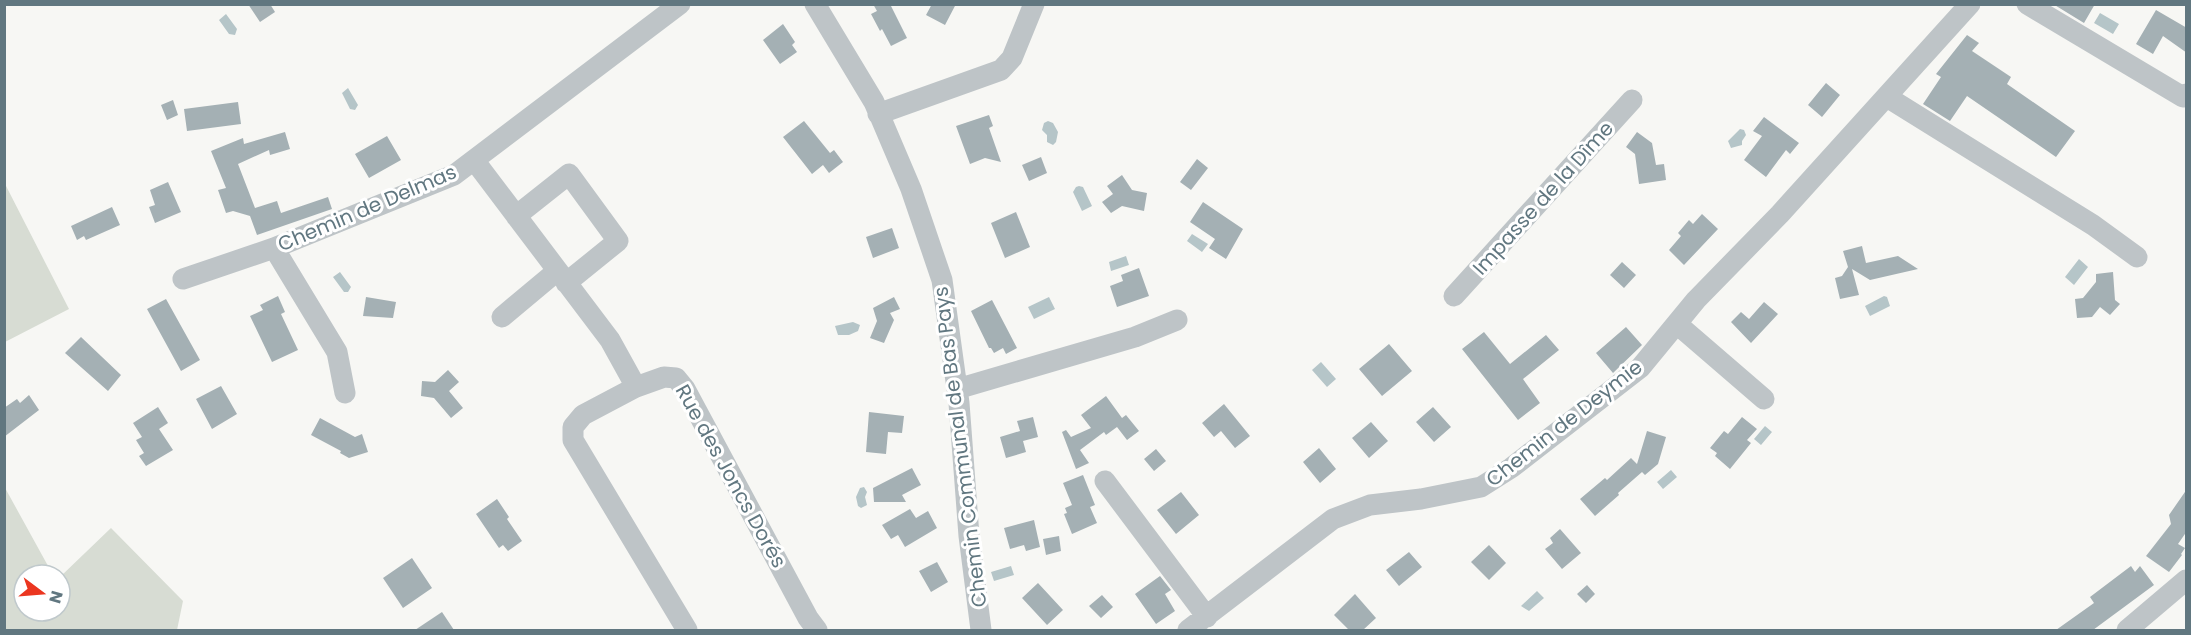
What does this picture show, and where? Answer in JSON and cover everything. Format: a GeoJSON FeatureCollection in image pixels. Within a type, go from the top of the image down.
{"type":"FeatureCollection","features":[{"type":"Feature","properties":{"kind":"street","name":"Chemin de Delmas"},"geometry":{"type":"LineString","coordinates":[[183,279],[274,248],[454,175],[680,4]]}},
{"type":"Feature","properties":{"kind":"street","name":"Chemin Communal de Bas Pays"},"geometry":{"type":"LineString","coordinates":[[816,4],[874,102],[911,189],[942,280],[957,389],[969,536],[981,630]]}},
{"type":"Feature","properties":{"kind":"street"},"geometry":{"type":"LineString","coordinates":[[878,114],[1001,70],[1012,58],[1035,4]]}},
{"type":"Feature","properties":{"kind":"street","name":"Chemin de Deymie"},"geometry":{"type":"LineString","coordinates":[[1188,630],[1333,519],[1370,505],[1481,488],[1511,468],[1640,368],[1696,300],[1779,214],[1970,4]]}},
{"type":"Feature","properties":{"kind":"street"},"geometry":{"type":"LineString","coordinates":[[2027,4],[2183,97],[2187,94]]}},
{"type":"Feature","properties":{"kind":"street"},"geometry":{"type":"LineString","coordinates":[[1887,97],[2093,225],[2137,256]]}},
{"type":"Feature","properties":{"kind":"street","name":"Impasse de la Dîme"},"geometry":{"type":"LineString","coordinates":[[1454,296],[1632,100]]}},
{"type":"Feature","properties":{"kind":"street"},"geometry":{"type":"LineString","coordinates":[[474,160],[610,340],[636,387]]}},
{"type":"Feature","properties":{"kind":"street"},"geometry":{"type":"LineString","coordinates":[[502,317],[618,241],[569,174],[516,216]]}},
{"type":"Feature","properties":{"kind":"street"},"geometry":{"type":"LineString","coordinates":[[274,248],[337,352],[345,393]]}},
{"type":"Feature","properties":{"kind":"street"},"geometry":{"type":"LineString","coordinates":[[957,389],[1135,337],[1177,320]]}},
{"type":"Feature","properties":{"kind":"street"},"geometry":{"type":"LineString","coordinates":[[1677,324],[1764,399]]}},
{"type":"Feature","properties":{"kind":"street","name":"Rue des Joncs Dorés"},"geometry":{"type":"LineString","coordinates":[[687,630],[573,440],[573,427],[583,415],[636,387],[664,377],[676,378],[685,389],[808,618],[817,630]]}},
{"type":"Feature","properties":{"kind":"street"},"geometry":{"type":"LineString","coordinates":[[1105,481],[1207,617]]}},
{"type":"Feature","properties":{"kind":"street"},"geometry":{"type":"LineString","coordinates":[[2139,627],[2187,580]]}},
{"type":"Feature","properties":{"kind":"shaded area"},"geometry":{"type":"Polygon","coordinates":[[[2100,13],[2119,24],[2113,34],[2094,23],[2100,13]]]}},
{"type":"Feature","properties":{"kind":"shaded area"},"geometry":{"type":"Polygon","coordinates":[[[226,14],[237,29],[235,35],[229,34],[219,20],[226,14]]]}},
{"type":"Feature","properties":{"kind":"shaded area"},"geometry":{"type":"Polygon","coordinates":[[[348,88],[358,105],[355,110],[350,109],[342,93],[348,88]]]}},
{"type":"Feature","properties":{"kind":"shaded area"},"geometry":{"type":"Polygon","coordinates":[[[1048,121],[1053,123],[1058,132],[1053,145],[1047,142],[1047,135],[1042,130],[1044,123],[1048,121]]]}},
{"type":"Feature","properties":{"kind":"shaded area"},"geometry":{"type":"Polygon","coordinates":[[[1740,129],[1744,130],[1746,135],[1742,145],[1731,148],[1728,141],[1740,129]]]}},
{"type":"Feature","properties":{"kind":"shaded area"},"geometry":{"type":"Polygon","coordinates":[[[4,182],[69,309],[5,342],[4,342],[4,182]]]}},
{"type":"Feature","properties":{"kind":"shaded area"},"geometry":{"type":"Polygon","coordinates":[[[1079,186],[1083,187],[1092,206],[1082,211],[1073,192],[1079,186]]]}},
{"type":"Feature","properties":{"kind":"shaded area"},"geometry":{"type":"Polygon","coordinates":[[[1192,234],[1208,244],[1202,252],[1187,241],[1192,234]]]}},
{"type":"Feature","properties":{"kind":"shaded area"},"geometry":{"type":"Polygon","coordinates":[[[1126,256],[1129,265],[1111,271],[1109,262],[1126,256]]]}},
{"type":"Feature","properties":{"kind":"shaded area"},"geometry":{"type":"Polygon","coordinates":[[[2079,259],[2088,267],[2074,285],[2065,277],[2079,259]]]}},
{"type":"Feature","properties":{"kind":"shaded area"},"geometry":{"type":"Polygon","coordinates":[[[340,272],[351,287],[348,292],[344,292],[333,277],[340,272]]]}},
{"type":"Feature","properties":{"kind":"shaded area"},"geometry":{"type":"Polygon","coordinates":[[[1884,296],[1887,297],[1890,306],[1870,316],[1865,306],[1884,296]]]}},
{"type":"Feature","properties":{"kind":"shaded area"},"geometry":{"type":"Polygon","coordinates":[[[1049,297],[1055,309],[1034,319],[1028,307],[1049,297]]]}},
{"type":"Feature","properties":{"kind":"shaded area"},"geometry":{"type":"Polygon","coordinates":[[[853,322],[860,325],[858,331],[849,335],[838,335],[835,326],[853,322]]]}},
{"type":"Feature","properties":{"kind":"shaded area"},"geometry":{"type":"Polygon","coordinates":[[[1321,362],[1336,379],[1327,387],[1312,370],[1321,362]]]}},
{"type":"Feature","properties":{"kind":"shaded area"},"geometry":{"type":"Polygon","coordinates":[[[1765,426],[1772,432],[1761,445],[1754,439],[1765,426]]]}},
{"type":"Feature","properties":{"kind":"shaded area"},"geometry":{"type":"Polygon","coordinates":[[[1671,470],[1677,477],[1663,489],[1657,482],[1671,470]]]}},
{"type":"Feature","properties":{"kind":"shaded area"},"geometry":{"type":"Polygon","coordinates":[[[4,486],[46,563],[12,563],[12,623],[72,623],[72,565],[111,528],[183,601],[177,630],[5,630],[4,486]]]}},
{"type":"Feature","properties":{"kind":"shaded area"},"geometry":{"type":"Polygon","coordinates":[[[864,487],[867,492],[865,497],[867,505],[861,508],[858,506],[856,497],[860,488],[864,487]]]}},
{"type":"Feature","properties":{"kind":"shaded area"},"geometry":{"type":"Polygon","coordinates":[[[1011,566],[1014,575],[994,581],[991,572],[1011,566]]]}},
{"type":"Feature","properties":{"kind":"shaded area"},"geometry":{"type":"Polygon","coordinates":[[[1537,591],[1544,598],[1529,611],[1521,606],[1537,591]]]}},
{"type":"Feature","properties":{"kind":"building"},"geometry":{"type":"Polygon","coordinates":[[[248,4],[270,4],[275,12],[260,22],[248,4]]]}},
{"type":"Feature","properties":{"kind":"building"},"geometry":{"type":"Polygon","coordinates":[[[873,4],[890,4],[907,38],[891,46],[871,14],[877,11],[873,4]]]}},
{"type":"Feature","properties":{"kind":"building"},"geometry":{"type":"Polygon","coordinates":[[[932,4],[956,4],[945,25],[926,15],[932,4]]]}},
{"type":"Feature","properties":{"kind":"building"},"geometry":{"type":"Polygon","coordinates":[[[2053,4],[2095,4],[2084,23],[2053,4]]]}},
{"type":"Feature","properties":{"kind":"building"},"geometry":{"type":"Polygon","coordinates":[[[2156,10],[2187,28],[2187,53],[2163,36],[2153,54],[2136,44],[2156,10]]]}},
{"type":"Feature","properties":{"kind":"building"},"geometry":{"type":"Polygon","coordinates":[[[783,24],[795,42],[792,45],[797,52],[780,64],[763,40],[783,24]]]}},
{"type":"Feature","properties":{"kind":"building"},"geometry":{"type":"Polygon","coordinates":[[[1967,35],[1979,43],[1972,51],[2011,77],[2007,84],[2075,131],[2056,157],[1967,96],[1950,121],[1923,104],[1941,77],[1936,74],[1967,35]]]}},
{"type":"Feature","properties":{"kind":"building"},"geometry":{"type":"Polygon","coordinates":[[[1826,83],[1840,95],[1822,117],[1808,105],[1826,83]]]}},
{"type":"Feature","properties":{"kind":"building"},"geometry":{"type":"Polygon","coordinates":[[[173,100],[178,115],[167,120],[161,105],[173,100]]]}},
{"type":"Feature","properties":{"kind":"building"},"geometry":{"type":"Polygon","coordinates":[[[238,102],[241,124],[187,131],[184,109],[238,102]]]}},
{"type":"Feature","properties":{"kind":"building"},"geometry":{"type":"Polygon","coordinates":[[[989,115],[993,126],[989,128],[1001,162],[985,158],[970,164],[956,126],[989,115]]]}},
{"type":"Feature","properties":{"kind":"building"},"geometry":{"type":"Polygon","coordinates":[[[1764,117],[1799,143],[1790,154],[1786,150],[1766,177],[1744,160],[1762,136],[1753,131],[1764,117]]]}},
{"type":"Feature","properties":{"kind":"building"},"geometry":{"type":"Polygon","coordinates":[[[804,121],[830,153],[834,150],[843,162],[829,173],[823,165],[812,174],[783,137],[804,121]]]}},
{"type":"Feature","properties":{"kind":"building"},"geometry":{"type":"Polygon","coordinates":[[[285,132],[290,149],[270,155],[269,150],[238,164],[255,208],[277,201],[281,213],[328,197],[332,209],[257,235],[250,216],[233,211],[226,213],[218,190],[226,188],[211,151],[243,138],[244,144],[285,132]]]}},
{"type":"Feature","properties":{"kind":"building"},"geometry":{"type":"Polygon","coordinates":[[[1637,132],[1652,143],[1656,165],[1664,164],[1666,180],[1639,184],[1635,154],[1626,147],[1637,132]]]}},
{"type":"Feature","properties":{"kind":"building"},"geometry":{"type":"Polygon","coordinates":[[[387,136],[401,160],[369,178],[355,154],[387,136]]]}},
{"type":"Feature","properties":{"kind":"building"},"geometry":{"type":"Polygon","coordinates":[[[1041,157],[1047,173],[1029,181],[1022,165],[1041,157]]]}},
{"type":"Feature","properties":{"kind":"building"},"geometry":{"type":"Polygon","coordinates":[[[1197,159],[1208,168],[1191,190],[1180,182],[1197,159]]]}},
{"type":"Feature","properties":{"kind":"building"},"geometry":{"type":"Polygon","coordinates":[[[1122,175],[1132,190],[1147,193],[1144,211],[1122,206],[1111,213],[1102,202],[1113,194],[1107,186],[1122,175]]]}},
{"type":"Feature","properties":{"kind":"building"},"geometry":{"type":"Polygon","coordinates":[[[168,182],[181,212],[155,223],[149,207],[155,205],[150,190],[168,182]]]}},
{"type":"Feature","properties":{"kind":"building"},"geometry":{"type":"Polygon","coordinates":[[[1203,202],[1243,229],[1226,259],[1209,248],[1215,239],[1190,222],[1203,202]]]}},
{"type":"Feature","properties":{"kind":"building"},"geometry":{"type":"Polygon","coordinates":[[[112,207],[120,225],[86,240],[84,236],[77,240],[71,226],[112,207]]]}},
{"type":"Feature","properties":{"kind":"building"},"geometry":{"type":"Polygon","coordinates":[[[1016,212],[1030,247],[1005,258],[991,223],[1016,212]]]}},
{"type":"Feature","properties":{"kind":"building"},"geometry":{"type":"Polygon","coordinates":[[[1702,214],[1718,229],[1684,265],[1669,250],[1681,236],[1678,233],[1689,220],[1693,224],[1702,214]]]}},
{"type":"Feature","properties":{"kind":"building"},"geometry":{"type":"Polygon","coordinates":[[[892,228],[899,248],[873,258],[866,237],[892,228]]]}},
{"type":"Feature","properties":{"kind":"building"},"geometry":{"type":"Polygon","coordinates":[[[1862,246],[1866,263],[1898,256],[1918,269],[1870,280],[1852,269],[1859,295],[1840,299],[1835,278],[1842,276],[1848,267],[1843,251],[1862,246]]]}},
{"type":"Feature","properties":{"kind":"building"},"geometry":{"type":"Polygon","coordinates":[[[1622,262],[1636,275],[1624,288],[1610,275],[1622,262]]]}},
{"type":"Feature","properties":{"kind":"building"},"geometry":{"type":"Polygon","coordinates":[[[1139,268],[1149,296],[1117,307],[1110,286],[1123,281],[1121,275],[1139,268]]]}},
{"type":"Feature","properties":{"kind":"building"},"geometry":{"type":"Polygon","coordinates":[[[2113,272],[2115,300],[2120,304],[2110,315],[2100,307],[2092,317],[2077,318],[2075,299],[2083,298],[2096,282],[2096,274],[2113,272]]]}},
{"type":"Feature","properties":{"kind":"building"},"geometry":{"type":"Polygon","coordinates":[[[278,296],[285,312],[281,314],[298,350],[272,362],[250,316],[263,310],[260,305],[278,296]]]}},
{"type":"Feature","properties":{"kind":"building"},"geometry":{"type":"Polygon","coordinates":[[[366,297],[396,302],[393,318],[363,316],[366,297]]]}},
{"type":"Feature","properties":{"kind":"building"},"geometry":{"type":"Polygon","coordinates":[[[894,297],[900,309],[890,313],[894,320],[884,343],[870,338],[877,321],[873,308],[894,297]]]}},
{"type":"Feature","properties":{"kind":"building"},"geometry":{"type":"Polygon","coordinates":[[[166,299],[200,360],[181,371],[147,309],[166,299]]]}},
{"type":"Feature","properties":{"kind":"building"},"geometry":{"type":"Polygon","coordinates":[[[992,300],[1017,348],[1006,354],[1003,348],[994,353],[989,348],[971,311],[992,300]]]}},
{"type":"Feature","properties":{"kind":"building"},"geometry":{"type":"Polygon","coordinates":[[[1764,302],[1778,314],[1751,343],[1731,322],[1741,312],[1749,319],[1764,302]]]}},
{"type":"Feature","properties":{"kind":"building"},"geometry":{"type":"Polygon","coordinates":[[[1626,327],[1642,345],[1613,373],[1596,353],[1626,327]]]}},
{"type":"Feature","properties":{"kind":"building"},"geometry":{"type":"Polygon","coordinates":[[[1484,332],[1510,364],[1546,335],[1559,350],[1523,379],[1540,403],[1518,420],[1462,349],[1484,332]]]}},
{"type":"Feature","properties":{"kind":"building"},"geometry":{"type":"Polygon","coordinates":[[[81,337],[121,375],[108,391],[65,353],[81,337]]]}},
{"type":"Feature","properties":{"kind":"building"},"geometry":{"type":"Polygon","coordinates":[[[1389,344],[1412,371],[1382,396],[1359,369],[1389,344]]]}},
{"type":"Feature","properties":{"kind":"building"},"geometry":{"type":"Polygon","coordinates":[[[448,370],[459,382],[449,391],[463,408],[451,418],[434,398],[421,396],[422,381],[435,382],[448,370]]]}},
{"type":"Feature","properties":{"kind":"building"},"geometry":{"type":"Polygon","coordinates":[[[221,386],[237,414],[212,429],[196,399],[221,386]]]}},
{"type":"Feature","properties":{"kind":"building"},"geometry":{"type":"Polygon","coordinates":[[[29,395],[39,410],[4,437],[4,408],[17,399],[20,403],[29,395]]]}},
{"type":"Feature","properties":{"kind":"building"},"geometry":{"type":"Polygon","coordinates":[[[1106,396],[1122,418],[1126,415],[1139,431],[1127,440],[1117,427],[1106,435],[1104,432],[1080,450],[1089,463],[1076,469],[1062,432],[1066,430],[1071,437],[1091,428],[1081,415],[1106,396]]]}},
{"type":"Feature","properties":{"kind":"building"},"geometry":{"type":"Polygon","coordinates":[[[1224,404],[1250,436],[1235,448],[1221,431],[1214,437],[1202,423],[1224,404]]]}},
{"type":"Feature","properties":{"kind":"building"},"geometry":{"type":"Polygon","coordinates":[[[158,407],[168,423],[159,429],[173,450],[146,466],[139,456],[144,453],[136,440],[142,437],[133,423],[158,407]]]}},
{"type":"Feature","properties":{"kind":"building"},"geometry":{"type":"Polygon","coordinates":[[[1433,407],[1451,427],[1434,442],[1416,422],[1433,407]]]}},
{"type":"Feature","properties":{"kind":"building"},"geometry":{"type":"Polygon","coordinates":[[[869,412],[904,416],[902,433],[888,432],[886,454],[866,452],[869,412]]]}},
{"type":"Feature","properties":{"kind":"building"},"geometry":{"type":"Polygon","coordinates":[[[1033,417],[1038,437],[1023,441],[1026,452],[1006,458],[1000,437],[1020,431],[1017,421],[1033,417]]]}},
{"type":"Feature","properties":{"kind":"building"},"geometry":{"type":"Polygon","coordinates":[[[1742,417],[1757,429],[1747,440],[1751,443],[1730,469],[1715,456],[1717,453],[1710,448],[1724,431],[1728,434],[1742,417]]]}},
{"type":"Feature","properties":{"kind":"building"},"geometry":{"type":"Polygon","coordinates":[[[320,418],[355,437],[362,434],[368,452],[349,458],[340,453],[341,451],[311,435],[320,418]]]}},
{"type":"Feature","properties":{"kind":"building"},"geometry":{"type":"Polygon","coordinates":[[[1371,422],[1388,441],[1369,458],[1352,438],[1371,422]]]}},
{"type":"Feature","properties":{"kind":"building"},"geometry":{"type":"Polygon","coordinates":[[[1647,431],[1666,437],[1658,464],[1645,475],[1642,472],[1595,516],[1580,499],[1605,478],[1607,480],[1631,458],[1637,464],[1647,431]]]}},
{"type":"Feature","properties":{"kind":"building"},"geometry":{"type":"Polygon","coordinates":[[[1319,448],[1336,469],[1320,483],[1303,462],[1319,448]]]}},
{"type":"Feature","properties":{"kind":"building"},"geometry":{"type":"Polygon","coordinates":[[[1156,449],[1166,461],[1154,471],[1144,459],[1156,449]]]}},
{"type":"Feature","properties":{"kind":"building"},"geometry":{"type":"Polygon","coordinates":[[[912,468],[921,485],[902,495],[906,502],[874,502],[873,488],[912,468]]]}},
{"type":"Feature","properties":{"kind":"building"},"geometry":{"type":"Polygon","coordinates":[[[1083,475],[1095,505],[1090,507],[1097,523],[1072,534],[1064,514],[1067,513],[1065,508],[1072,505],[1063,483],[1083,475]]]}},
{"type":"Feature","properties":{"kind":"building"},"geometry":{"type":"Polygon","coordinates":[[[2187,489],[2187,531],[2178,544],[2185,548],[2169,572],[2146,556],[2171,524],[2169,515],[2187,489]]]}},
{"type":"Feature","properties":{"kind":"building"},"geometry":{"type":"Polygon","coordinates":[[[1181,492],[1199,515],[1176,534],[1157,510],[1181,492]]]}},
{"type":"Feature","properties":{"kind":"building"},"geometry":{"type":"Polygon","coordinates":[[[497,499],[522,541],[508,551],[503,545],[499,548],[476,514],[497,499]]]}},
{"type":"Feature","properties":{"kind":"building"},"geometry":{"type":"Polygon","coordinates":[[[910,509],[916,518],[928,511],[937,528],[905,547],[898,535],[891,539],[882,525],[910,509]]]}},
{"type":"Feature","properties":{"kind":"building"},"geometry":{"type":"Polygon","coordinates":[[[1034,520],[1040,547],[1026,551],[1024,545],[1010,549],[1004,528],[1034,520]]]}},
{"type":"Feature","properties":{"kind":"building"},"geometry":{"type":"Polygon","coordinates":[[[1560,529],[1581,553],[1562,569],[1545,549],[1553,543],[1550,538],[1560,529]]]}},
{"type":"Feature","properties":{"kind":"building"},"geometry":{"type":"Polygon","coordinates":[[[1059,536],[1061,551],[1046,555],[1043,539],[1059,536]]]}},
{"type":"Feature","properties":{"kind":"building"},"geometry":{"type":"Polygon","coordinates":[[[1489,545],[1506,563],[1489,580],[1471,562],[1489,545]]]}},
{"type":"Feature","properties":{"kind":"building"},"geometry":{"type":"Polygon","coordinates":[[[1409,552],[1422,567],[1399,586],[1386,570],[1409,552]]]}},
{"type":"Feature","properties":{"kind":"building"},"geometry":{"type":"Polygon","coordinates":[[[412,558],[432,588],[403,608],[383,578],[412,558]]]}},
{"type":"Feature","properties":{"kind":"building"},"geometry":{"type":"Polygon","coordinates":[[[937,562],[948,582],[931,592],[919,571],[937,562]]]}},
{"type":"Feature","properties":{"kind":"building"},"geometry":{"type":"Polygon","coordinates":[[[2131,566],[2135,572],[2140,566],[2154,585],[2093,630],[2056,630],[2094,603],[2090,597],[2131,566]]]}},
{"type":"Feature","properties":{"kind":"building"},"geometry":{"type":"Polygon","coordinates":[[[1160,576],[1171,590],[1165,594],[1175,611],[1156,624],[1135,594],[1160,576]]]}},
{"type":"Feature","properties":{"kind":"building"},"geometry":{"type":"Polygon","coordinates":[[[1038,583],[1063,610],[1047,625],[1022,598],[1038,583]]]}},
{"type":"Feature","properties":{"kind":"building"},"geometry":{"type":"Polygon","coordinates":[[[1587,585],[1595,594],[1586,603],[1577,594],[1587,585]]]}},
{"type":"Feature","properties":{"kind":"building"},"geometry":{"type":"Polygon","coordinates":[[[1355,594],[1376,618],[1363,630],[1349,630],[1334,615],[1355,594]]]}},
{"type":"Feature","properties":{"kind":"building"},"geometry":{"type":"Polygon","coordinates":[[[1102,595],[1113,607],[1101,618],[1089,606],[1102,595]]]}},
{"type":"Feature","properties":{"kind":"building"},"geometry":{"type":"Polygon","coordinates":[[[442,612],[454,630],[415,630],[442,612]]]}}]}
